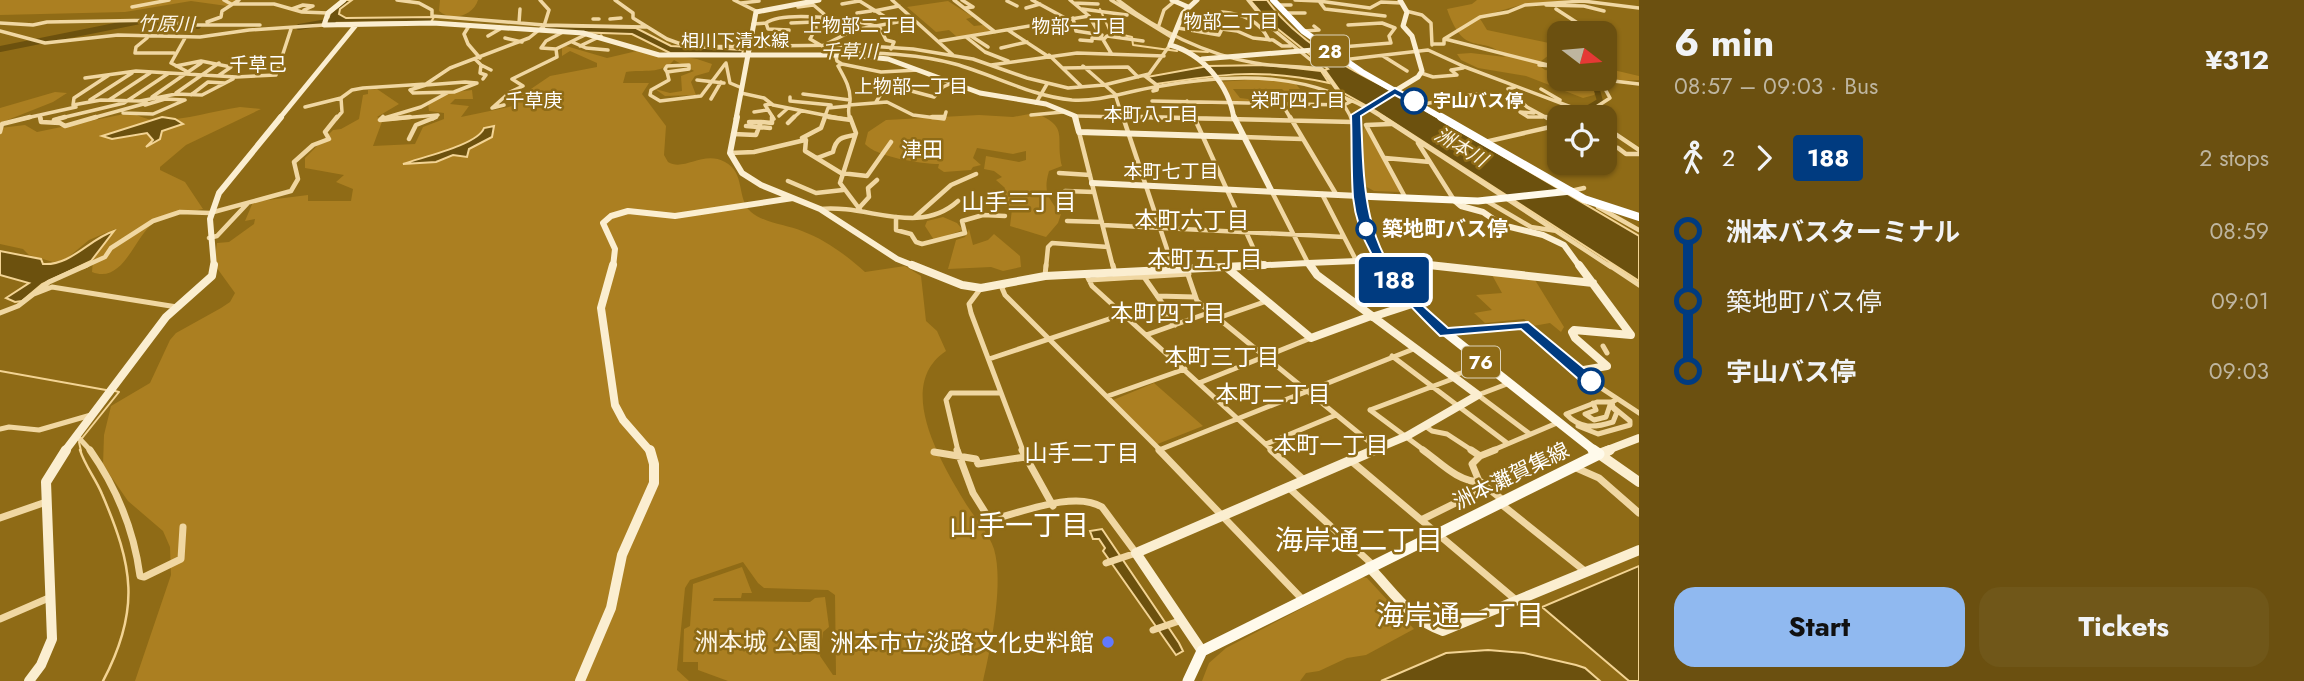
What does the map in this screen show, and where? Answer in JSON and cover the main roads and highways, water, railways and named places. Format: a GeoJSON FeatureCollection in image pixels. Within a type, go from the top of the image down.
{"type":"FeatureCollection","features":[{"type":"Feature","properties":{"kind":"highway","name":"28"},"geometry":{"type":"LineString","coordinates":[[1278,7],[1322,49],[1569,192],[1596,204],[1639,217]]}},
{"type":"Feature","properties":{"kind":"main road","name":"洲本灘賀集線"},"geometry":{"type":"LineString","coordinates":[[1188,681],[1202,651],[1599,454],[1507,384],[1412,304],[1368,236],[1360,200],[1405,197],[1485,201],[1569,192]]}},
{"type":"Feature","properties":{"kind":"water"},"geometry":{"type":"Polygon","coordinates":[[[346,0],[352,0],[340,9],[339,14],[346,18],[434,17],[431,22],[327,23],[330,13],[346,0]]]}},
{"type":"Feature","properties":{"kind":"water","name":"洲本川"},"geometry":{"type":"Polygon","coordinates":[[[1250,0],[1267,0],[1292,28],[1322,51],[1639,236],[1639,281],[1376,111],[1340,91],[1325,70],[1328,69],[1269,22],[1250,0]]]}},
{"type":"Feature","properties":{"kind":"water"},"geometry":{"type":"Polygon","coordinates":[[[545,26],[636,28],[671,46],[743,50],[742,54],[670,53],[632,34],[542,31],[545,26]]]}},
{"type":"Feature","properties":{"kind":"water"},"geometry":{"type":"Polygon","coordinates":[[[1268,65],[1321,71],[1329,83],[1262,74],[1222,75],[1156,84],[1147,77],[1208,66],[1268,65]]]}},
{"type":"Feature","properties":{"kind":"water"},"geometry":{"type":"Polygon","coordinates":[[[162,117],[175,119],[183,124],[162,131],[160,139],[146,147],[153,140],[147,133],[112,139],[102,136],[162,117]]]}},
{"type":"Feature","properties":{"kind":"water"},"geometry":{"type":"Polygon","coordinates":[[[494,126],[492,137],[469,149],[467,157],[453,155],[436,162],[403,164],[461,145],[480,134],[484,128],[494,126]]]}},
{"type":"Feature","properties":{"kind":"water"},"geometry":{"type":"Polygon","coordinates":[[[114,231],[91,261],[42,284],[22,301],[15,302],[6,298],[29,283],[0,275],[0,251],[41,259],[43,264],[53,263],[71,257],[114,231]]]}},
{"type":"Feature","properties":{"kind":"water"},"geometry":{"type":"Polygon","coordinates":[[[1102,529],[1183,651],[1176,655],[1103,551],[1105,548],[1099,539],[1093,539],[1090,531],[1102,529]]]}},
{"type":"Feature","properties":{"kind":"water"},"geometry":{"type":"Polygon","coordinates":[[[1639,566],[1639,681],[1629,681],[1542,607],[1639,566]]]}},
{"type":"Feature","properties":{"kind":"water"},"geometry":{"type":"Polygon","coordinates":[[[1488,650],[1524,653],[1576,665],[1585,668],[1600,681],[1381,681],[1446,653],[1488,650]]]}},
{"type":"Feature","properties":{"kind":"waterway"},"geometry":{"type":"LineString","coordinates":[[1100,9],[1110,32],[1132,37],[1133,45],[1177,51]]}},
{"type":"Feature","properties":{"kind":"waterway","name":"竹原川"},"geometry":{"type":"LineString","coordinates":[[0,49],[140,21],[198,26]]}},
{"type":"Feature","properties":{"kind":"waterway","name":"竹原川"},"geometry":{"type":"LineString","coordinates":[[299,27],[333,21]]}},
{"type":"Feature","properties":{"kind":"waterway"},"geometry":{"type":"LineString","coordinates":[[1190,51],[1208,52]]}},
{"type":"Feature","properties":{"kind":"waterway"},"geometry":{"type":"LineString","coordinates":[[1593,105],[1600,101],[1597,91]]}},
{"type":"Feature","properties":{"kind":"waterway"},"geometry":{"type":"LineString","coordinates":[[0,371],[106,390]]}},
{"type":"Feature","properties":{"kind":"waterway"},"geometry":{"type":"LineString","coordinates":[[81,451],[79,442],[119,392],[115,391]]}},
{"type":"Feature","properties":{"kind":"waterway"},"geometry":{"type":"LineString","coordinates":[[80,450],[113,520],[126,566],[128,609],[123,632],[103,681]]}},
{"type":"Feature","properties":{"kind":"place","name":"宇山バス停"},"geometry":{"type":"Point","coordinates":[1414,101]}},
{"type":"Feature","properties":{"kind":"place","name":"築地町バス停"},"geometry":{"type":"Point","coordinates":[1366,229]}},
{"type":"Feature","properties":{"kind":"place","name":"洲本市立淡路文化史料館"},"geometry":{"type":"Point","coordinates":[1108,642]}},
{"type":"Feature","properties":{"kind":"district","name":"物部二丁目"},"geometry":{"type":"Point","coordinates":[1231,21]}},
{"type":"Feature","properties":{"kind":"district","name":"上物部二丁目"},"geometry":{"type":"Point","coordinates":[860,25]}},
{"type":"Feature","properties":{"kind":"district","name":"物部一丁目"},"geometry":{"type":"Point","coordinates":[1079,26]}},
{"type":"Feature","properties":{"kind":"district","name":"千草己"},"geometry":{"type":"Point","coordinates":[258,64]}},
{"type":"Feature","properties":{"kind":"district","name":"上物部一丁目"},"geometry":{"type":"Point","coordinates":[911,86]}},
{"type":"Feature","properties":{"kind":"district","name":"千草庚"},"geometry":{"type":"Point","coordinates":[534,100]}},
{"type":"Feature","properties":{"kind":"district","name":"栄町四丁目"},"geometry":{"type":"Point","coordinates":[1298,100]}},
{"type":"Feature","properties":{"kind":"district","name":"本町八丁目"},"geometry":{"type":"Point","coordinates":[1151,114]}},
{"type":"Feature","properties":{"kind":"district","name":"津田"},"geometry":{"type":"Point","coordinates":[922,150]}},
{"type":"Feature","properties":{"kind":"district","name":"本町七丁目"},"geometry":{"type":"Point","coordinates":[1171,171]}},
{"type":"Feature","properties":{"kind":"district","name":"山手三丁目"},"geometry":{"type":"Point","coordinates":[1019,202]}},
{"type":"Feature","properties":{"kind":"district","name":"本町六丁目"},"geometry":{"type":"Point","coordinates":[1192,220]}},
{"type":"Feature","properties":{"kind":"district","name":"本町五丁目"},"geometry":{"type":"Point","coordinates":[1205,259]}},
{"type":"Feature","properties":{"kind":"district","name":"本町四丁目"},"geometry":{"type":"Point","coordinates":[1168,313]}},
{"type":"Feature","properties":{"kind":"district","name":"本町三丁目"},"geometry":{"type":"Point","coordinates":[1222,357]}},
{"type":"Feature","properties":{"kind":"district","name":"本町二丁目"},"geometry":{"type":"Point","coordinates":[1273,394]}},
{"type":"Feature","properties":{"kind":"district","name":"本町一丁目"},"geometry":{"type":"Point","coordinates":[1331,445]}},
{"type":"Feature","properties":{"kind":"district","name":"山手二丁目"},"geometry":{"type":"Point","coordinates":[1082,453]}},
{"type":"Feature","properties":{"kind":"district","name":"山手一丁目"},"geometry":{"type":"Point","coordinates":[1019,525]}},
{"type":"Feature","properties":{"kind":"district","name":"海岸通二丁目"},"geometry":{"type":"Point","coordinates":[1359,540]}},
{"type":"Feature","properties":{"kind":"district","name":"海岸通一丁目"},"geometry":{"type":"Point","coordinates":[1460,615]}},
{"type":"Feature","properties":{"kind":"water label","name":"千草川"},"geometry":{"type":"Point","coordinates":[849,51]}},
{"type":"Feature","properties":{"kind":"park label","name":"洲本城 公園"},"geometry":{"type":"Point","coordinates":[758,641]}}]}
